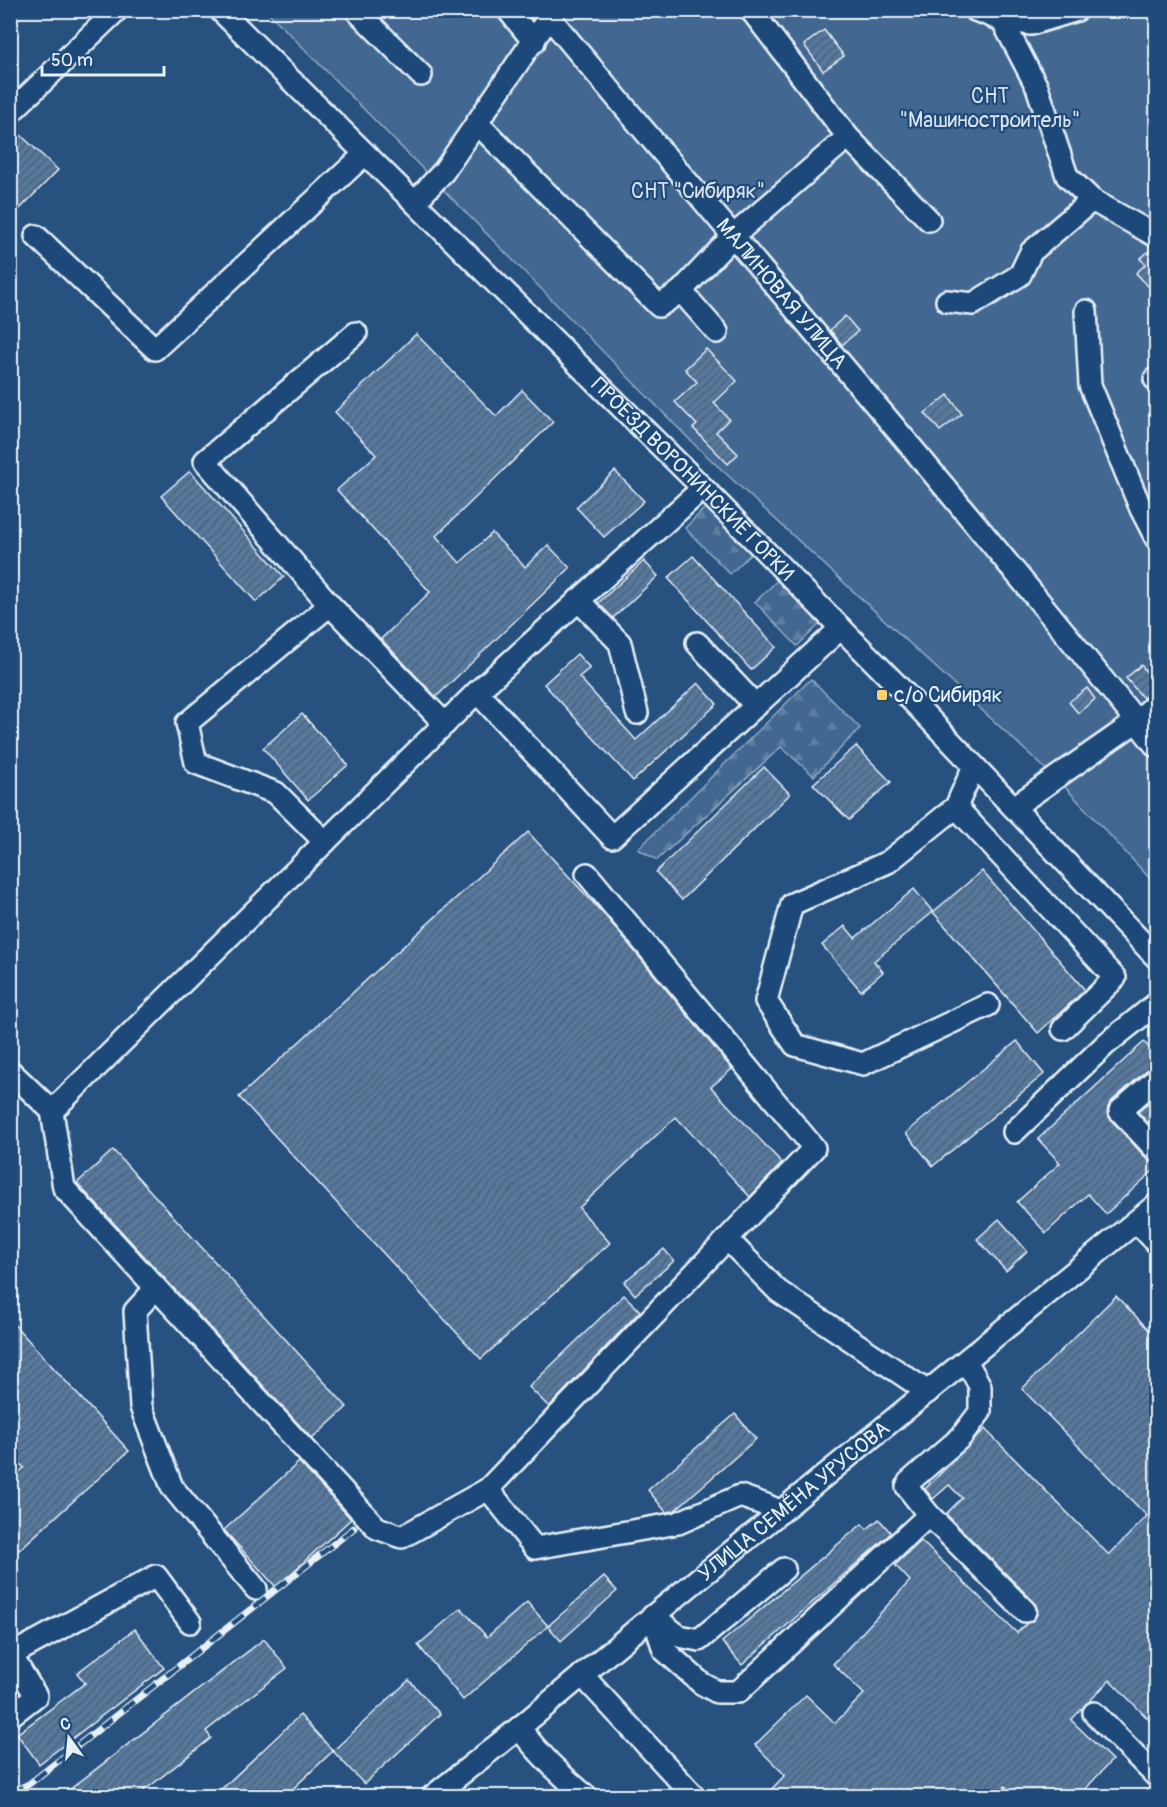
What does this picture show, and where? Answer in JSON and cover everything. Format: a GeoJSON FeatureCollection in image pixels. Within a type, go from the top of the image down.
{"type":"FeatureCollection","features":[{"type":"Feature","properties":{"kind":"street"},"geometry":{"type":"LineString","coordinates":[[10,113],[117,10]]}},
{"type":"Feature","properties":{"kind":"street","name":"ПРОЕЗД ВОРОНИНСКИЕ ГОРКИ"},"geometry":{"type":"LineString","coordinates":[[220,10],[703,488],[1014,807],[1156,957]]}},
{"type":"Feature","properties":{"kind":"street"},"geometry":{"type":"LineString","coordinates":[[356,10],[421,75]]}},
{"type":"Feature","properties":{"kind":"street"},"geometry":{"type":"LineString","coordinates":[[508,10],[534,42]]}},
{"type":"Feature","properties":{"kind":"street"},"geometry":{"type":"LineString","coordinates":[[751,10],[848,137],[929,220]]}},
{"type":"Feature","properties":{"kind":"street"},"geometry":{"type":"LineString","coordinates":[[975,10],[1002,20],[1077,10]]}},
{"type":"Feature","properties":{"kind":"street"},"geometry":{"type":"LineString","coordinates":[[415,202],[444,171],[552,14]]}},
{"type":"Feature","properties":{"kind":"street","name":"МАЛИНОВАЯ УЛИЦА"},"geometry":{"type":"LineString","coordinates":[[552,14],[732,237],[968,514],[1156,746]]}},
{"type":"Feature","properties":{"kind":"street"},"geometry":{"type":"LineString","coordinates":[[1002,20],[1037,87],[1067,176],[1092,200],[1156,236]]}},
{"type":"Feature","properties":{"kind":"street"},"geometry":{"type":"LineString","coordinates":[[477,123],[659,306],[681,291],[732,237],[848,137]]}},
{"type":"Feature","properties":{"kind":"street"},"geometry":{"type":"LineString","coordinates":[[36,236],[154,349],[365,154]]}},
{"type":"Feature","properties":{"kind":"street"},"geometry":{"type":"LineString","coordinates":[[947,301],[973,304],[1020,275],[1031,252],[1092,200]]}},
{"type":"Feature","properties":{"kind":"street"},"geometry":{"type":"LineString","coordinates":[[681,291],[717,332]]}},
{"type":"Feature","properties":{"kind":"street"},"geometry":{"type":"LineString","coordinates":[[1086,311],[1090,385],[1141,509],[1156,538]]}},
{"type":"Feature","properties":{"kind":"street"},"geometry":{"type":"LineString","coordinates":[[356,333],[205,461],[330,605],[445,724]]}},
{"type":"Feature","properties":{"kind":"street"},"geometry":{"type":"LineString","coordinates":[[52,1111],[477,692],[703,488]]}},
{"type":"Feature","properties":{"kind":"street"},"geometry":{"type":"LineString","coordinates":[[578,600],[620,643],[637,713]]}},
{"type":"Feature","properties":{"kind":"street"},"geometry":{"type":"LineString","coordinates":[[325,842],[276,793],[196,763],[187,723],[330,605]]}},
{"type":"Feature","properties":{"kind":"street"},"geometry":{"type":"LineString","coordinates":[[477,692],[612,837],[840,628]]}},
{"type":"Feature","properties":{"kind":"street"},"geometry":{"type":"LineString","coordinates":[[697,643],[756,706]]}},
{"type":"Feature","properties":{"kind":"street"},"geometry":{"type":"LineString","coordinates":[[1014,807],[1137,721],[1156,704]]}},
{"type":"Feature","properties":{"kind":"street"},"geometry":{"type":"LineString","coordinates":[[974,766],[956,807],[888,862],[792,904],[766,1001],[795,1045],[863,1064],[988,1005]]}},
{"type":"Feature","properties":{"kind":"street"},"geometry":{"type":"LineString","coordinates":[[956,807],[1114,978],[1064,1029]]}},
{"type":"Feature","properties":{"kind":"street"},"geometry":{"type":"LineString","coordinates":[[10,1071],[52,1111],[64,1188],[377,1528],[402,1537],[488,1489],[814,1148],[587,874]]}},
{"type":"Feature","properties":{"kind":"street"},"geometry":{"type":"LineString","coordinates":[[1014,1132],[1106,1044],[1156,1004]]}},
{"type":"Feature","properties":{"kind":"street"},"geometry":{"type":"LineString","coordinates":[[1156,1079],[1120,1111],[1156,1150]]}},
{"type":"Feature","properties":{"kind":"street","name":"УЛИЦА СЕМЁНА УРУСОВА"},"geometry":{"type":"LineString","coordinates":[[433,1797],[1156,1206]]}},
{"type":"Feature","properties":{"kind":"street"},"geometry":{"type":"LineString","coordinates":[[1137,1222],[1156,1242]]}},
{"type":"Feature","properties":{"kind":"street"},"geometry":{"type":"LineString","coordinates":[[728,1240],[778,1291],[928,1392]]}},
{"type":"Feature","properties":{"kind":"street"},"geometry":{"type":"LineString","coordinates":[[156,1288],[135,1311],[141,1407],[172,1487],[256,1589]]}},
{"type":"Feature","properties":{"kind":"street"},"geometry":{"type":"LineString","coordinates":[[966,1361],[980,1386],[980,1412],[961,1437],[909,1482],[907,1487],[929,1515],[1025,1611]]}},
{"type":"Feature","properties":{"kind":"street"},"geometry":{"type":"LineString","coordinates":[[488,1489],[535,1548],[678,1523],[740,1496],[781,1512]]}},
{"type":"Feature","properties":{"kind":"street"},"geometry":{"type":"LineString","coordinates":[[653,1616],[664,1650],[701,1683],[717,1692],[738,1692],[929,1515]]}},
{"type":"Feature","properties":{"kind":"street"},"geometry":{"type":"LineString","coordinates":[[653,1616],[679,1636],[699,1640],[784,1569]]}},
{"type":"Feature","properties":{"kind":"street"},"geometry":{"type":"LineString","coordinates":[[10,1716],[36,1696],[11,1655],[156,1576],[190,1622]]}},
{"type":"Feature","properties":{"kind":"street"},"geometry":{"type":"LineString","coordinates":[[582,1676],[694,1797]]}},
{"type":"Feature","properties":{"kind":"street"},"geometry":{"type":"LineString","coordinates":[[1094,1713],[1156,1776]]}},
{"type":"Feature","properties":{"kind":"street"},"geometry":{"type":"LineString","coordinates":[[519,1728],[565,1780],[586,1797]]}},
{"type":"Feature","properties":{"kind":"green space"},"geometry":{"type":"Polygon","coordinates":[[[267,11],[1156,11],[1156,885],[1064,786],[695,445],[267,11]]]}},
{"type":"Feature","properties":{"kind":"green space"},"geometry":{"type":"Polygon","coordinates":[[[708,505],[754,551],[730,574],[685,528],[708,505]]]}},
{"type":"Feature","properties":{"kind":"green space"},"geometry":{"type":"Polygon","coordinates":[[[780,578],[822,622],[797,646],[755,602],[780,578]]]}},
{"type":"Feature","properties":{"kind":"green space"},"geometry":{"type":"Polygon","coordinates":[[[811,679],[860,728],[814,776],[781,747],[657,860],[638,849],[811,679]]]}},
{"type":"Feature","properties":{"kind":"building"},"geometry":{"type":"Polygon","coordinates":[[[824,30],[844,56],[823,71],[804,45],[824,30]]]}},
{"type":"Feature","properties":{"kind":"building"},"geometry":{"type":"Polygon","coordinates":[[[10,125],[58,170],[10,219],[10,125]]]}},
{"type":"Feature","properties":{"kind":"building"},"geometry":{"type":"Polygon","coordinates":[[[1152,248],[1156,249],[1156,279],[1148,286],[1136,273],[1146,264],[1140,259],[1152,248]]]}},
{"type":"Feature","properties":{"kind":"building"},"geometry":{"type":"Polygon","coordinates":[[[845,316],[858,331],[842,345],[830,330],[845,316]]]}},
{"type":"Feature","properties":{"kind":"building"},"geometry":{"type":"Polygon","coordinates":[[[416,334],[496,416],[522,390],[553,422],[436,536],[460,563],[492,533],[525,567],[548,545],[570,568],[436,697],[381,639],[430,592],[337,490],[376,455],[335,412],[416,334]]]}},
{"type":"Feature","properties":{"kind":"building"},"geometry":{"type":"Polygon","coordinates":[[[706,349],[737,381],[714,403],[729,419],[716,432],[738,454],[728,464],[693,428],[697,425],[675,402],[697,382],[685,369],[706,349]]]}},
{"type":"Feature","properties":{"kind":"building"},"geometry":{"type":"Polygon","coordinates":[[[948,395],[962,414],[940,431],[925,413],[948,395]]]}},
{"type":"Feature","properties":{"kind":"building"},"geometry":{"type":"Polygon","coordinates":[[[190,471],[284,577],[256,602],[161,496],[190,471]]]}},
{"type":"Feature","properties":{"kind":"building"},"geometry":{"type":"Polygon","coordinates":[[[615,471],[644,501],[604,537],[576,507],[615,471]]]}},
{"type":"Feature","properties":{"kind":"building"},"geometry":{"type":"Polygon","coordinates":[[[693,556],[776,647],[751,670],[668,578],[693,556]]]}},
{"type":"Feature","properties":{"kind":"building"},"geometry":{"type":"Polygon","coordinates":[[[644,561],[658,576],[613,618],[598,603],[644,561]]]}},
{"type":"Feature","properties":{"kind":"building"},"geometry":{"type":"Polygon","coordinates":[[[577,654],[590,668],[579,677],[636,740],[698,683],[717,704],[633,781],[544,684],[577,654]]]}},
{"type":"Feature","properties":{"kind":"building"},"geometry":{"type":"Polygon","coordinates":[[[1141,665],[1156,684],[1156,692],[1143,698],[1126,678],[1141,665]]]}},
{"type":"Feature","properties":{"kind":"building"},"geometry":{"type":"Polygon","coordinates":[[[1087,688],[1095,699],[1078,713],[1069,702],[1087,688]]]}},
{"type":"Feature","properties":{"kind":"building"},"geometry":{"type":"Polygon","coordinates":[[[302,714],[348,765],[308,800],[263,748],[302,714]]]}},
{"type":"Feature","properties":{"kind":"building"},"geometry":{"type":"Polygon","coordinates":[[[856,746],[891,782],[849,820],[813,784],[856,746]]]}},
{"type":"Feature","properties":{"kind":"building"},"geometry":{"type":"Polygon","coordinates":[[[764,767],[790,794],[682,900],[656,872],[764,767]]]}},
{"type":"Feature","properties":{"kind":"building"},"geometry":{"type":"Polygon","coordinates":[[[528,832],[608,919],[732,1069],[711,1087],[782,1163],[750,1197],[676,1117],[579,1208],[610,1243],[481,1359],[239,1097],[528,832]]]}},
{"type":"Feature","properties":{"kind":"building"},"geometry":{"type":"Polygon","coordinates":[[[982,871],[1085,990],[1038,1033],[933,912],[982,871]]]}},
{"type":"Feature","properties":{"kind":"building"},"geometry":{"type":"Polygon","coordinates":[[[914,889],[933,912],[874,961],[883,972],[861,991],[822,945],[845,926],[855,938],[914,889]]]}},
{"type":"Feature","properties":{"kind":"building"},"geometry":{"type":"Polygon","coordinates":[[[1017,1041],[1044,1074],[933,1166],[906,1133],[1017,1041]]]}},
{"type":"Feature","properties":{"kind":"building"},"geometry":{"type":"Polygon","coordinates":[[[1144,1042],[1156,1055],[1156,1067],[1148,1069],[1112,1101],[1107,1113],[1147,1159],[1156,1163],[1156,1168],[1106,1214],[1088,1194],[1046,1233],[1017,1202],[1060,1163],[1038,1139],[1144,1042]]]}},
{"type":"Feature","properties":{"kind":"building"},"geometry":{"type":"Polygon","coordinates":[[[1156,1096],[1156,1132],[1138,1112],[1156,1096]]]}},
{"type":"Feature","properties":{"kind":"building"},"geometry":{"type":"Polygon","coordinates":[[[113,1150],[347,1407],[312,1439],[77,1183],[113,1150]]]}},
{"type":"Feature","properties":{"kind":"building"},"geometry":{"type":"Polygon","coordinates":[[[999,1219],[1027,1251],[1006,1271],[977,1239],[999,1219]]]}},
{"type":"Feature","properties":{"kind":"building"},"geometry":{"type":"Polygon","coordinates":[[[664,1249],[674,1261],[635,1295],[624,1282],[664,1249]]]}},
{"type":"Feature","properties":{"kind":"building"},"geometry":{"type":"Polygon","coordinates":[[[624,1295],[640,1311],[549,1407],[529,1387],[624,1295]]]}},
{"type":"Feature","properties":{"kind":"building"},"geometry":{"type":"Polygon","coordinates":[[[1116,1296],[1156,1337],[1156,1727],[1110,1680],[1071,1720],[1112,1760],[1078,1797],[1016,1797],[1005,1786],[995,1797],[764,1797],[785,1775],[755,1745],[806,1695],[835,1723],[864,1694],[833,1664],[910,1581],[895,1565],[921,1541],[1017,1633],[1027,1623],[1034,1620],[1038,1611],[1034,1602],[946,1514],[962,1498],[949,1485],[933,1499],[925,1489],[985,1429],[1109,1555],[1147,1516],[1022,1389],[1116,1296]]]}},
{"type":"Feature","properties":{"kind":"building"},"geometry":{"type":"Polygon","coordinates":[[[10,1320],[129,1451],[10,1558],[10,1480],[24,1468],[10,1453],[10,1320]]]}},
{"type":"Feature","properties":{"kind":"building"},"geometry":{"type":"Polygon","coordinates":[[[735,1414],[756,1439],[674,1511],[666,1512],[648,1490],[735,1414]]]}},
{"type":"Feature","properties":{"kind":"building"},"geometry":{"type":"Polygon","coordinates":[[[299,1462],[351,1519],[276,1587],[224,1530],[299,1462]]]}},
{"type":"Feature","properties":{"kind":"building"},"geometry":{"type":"Polygon","coordinates":[[[879,1519],[891,1533],[742,1665],[722,1642],[862,1524],[867,1529],[879,1519]]]}},
{"type":"Feature","properties":{"kind":"building"},"geometry":{"type":"Polygon","coordinates":[[[604,1577],[617,1591],[561,1641],[548,1626],[604,1577]]]}},
{"type":"Feature","properties":{"kind":"building"},"geometry":{"type":"Polygon","coordinates":[[[527,1602],[548,1626],[463,1700],[418,1645],[461,1608],[487,1637],[527,1602]]]}},
{"type":"Feature","properties":{"kind":"building"},"geometry":{"type":"Polygon","coordinates":[[[135,1629],[164,1668],[39,1764],[17,1734],[85,1683],[77,1673],[135,1629]]]}},
{"type":"Feature","properties":{"kind":"building"},"geometry":{"type":"Polygon","coordinates":[[[264,1639],[287,1668],[206,1731],[211,1738],[136,1797],[60,1797],[264,1639]]]}},
{"type":"Feature","properties":{"kind":"building"},"geometry":{"type":"Polygon","coordinates":[[[409,1680],[440,1714],[364,1784],[333,1751],[409,1680]]]}},
{"type":"Feature","properties":{"kind":"building"},"geometry":{"type":"Polygon","coordinates":[[[300,1715],[333,1751],[284,1797],[213,1797],[300,1715]]]}},
{"type":"Feature","properties":{"kind":"railway"},"geometry":{"type":"LineString","coordinates":[[10,1793],[29,1784],[354,1528]]}},
{"type":"Feature","properties":{"kind":"place","name":"с/о Сибиряк"},"geometry":{"type":"Point","coordinates":[882,695]}},
{"type":"Feature","properties":{"kind":"park label","name":"СНТ \"Машиностроитель\""},"geometry":{"type":"Point","coordinates":[990,108]}},
{"type":"Feature","properties":{"kind":"park label","name":"СНТ \"Сибиряк\""},"geometry":{"type":"Point","coordinates":[698,191]}}]}
